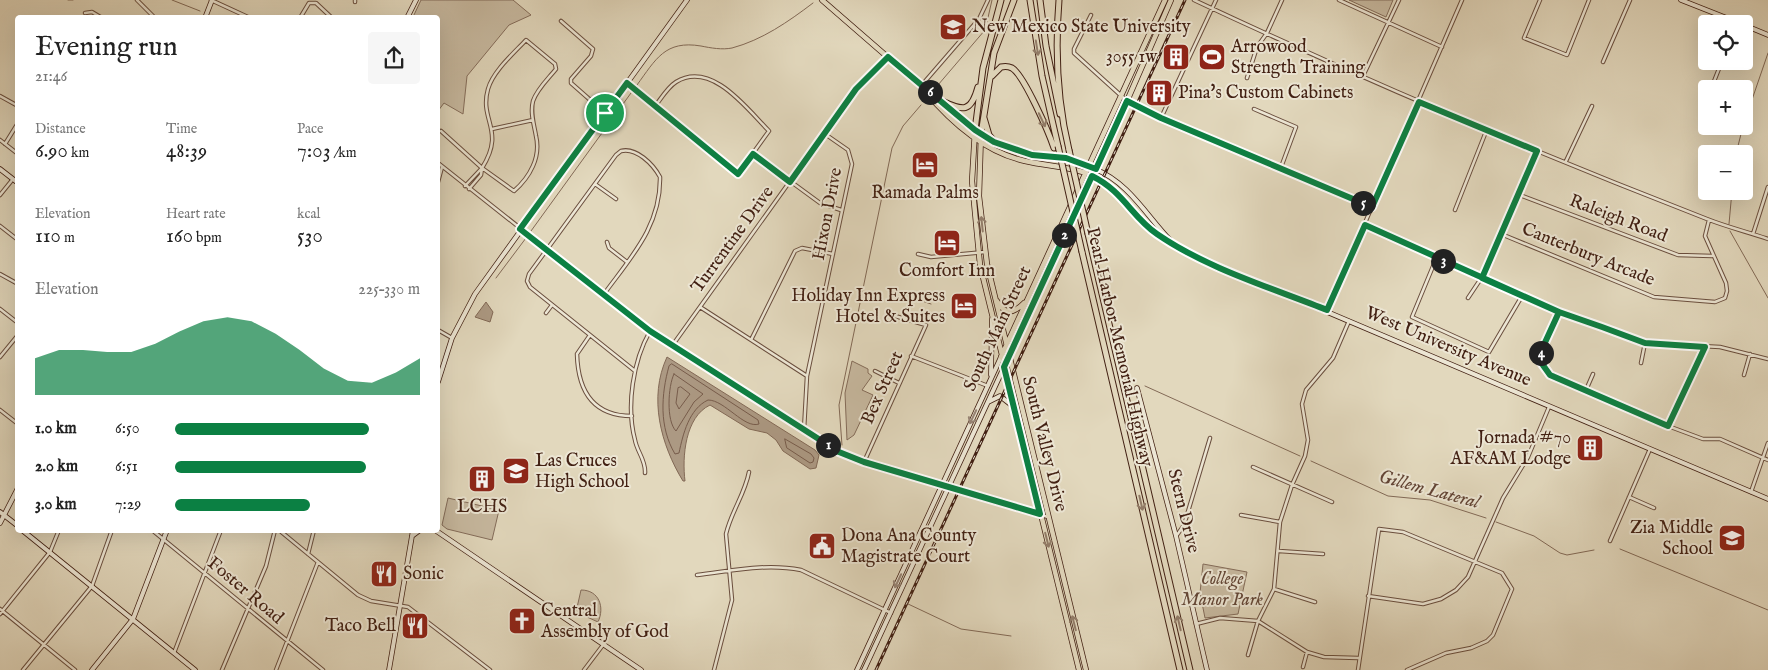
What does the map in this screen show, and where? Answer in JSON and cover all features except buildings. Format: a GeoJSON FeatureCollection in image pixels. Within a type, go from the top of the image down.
{"type":"FeatureCollection","features":[{"type":"Feature","properties":{"kind":"highway"},"geometry":{"type":"LineString","coordinates":[[942,101],[960,109],[971,104],[983,68],[1001,0]]}},
{"type":"Feature","properties":{"kind":"highway"},"geometry":{"type":"LineString","coordinates":[[980,134],[997,42],[1014,0]]}},
{"type":"Feature","properties":{"kind":"highway","name":"Pearl Harbor Memorial Highway"},"geometry":{"type":"LineString","coordinates":[[1030,0],[1056,147],[1180,670]]}},
{"type":"Feature","properties":{"kind":"highway"},"geometry":{"type":"LineString","coordinates":[[1040,0],[1046,46],[1063,126]]}},
{"type":"Feature","properties":{"kind":"highway"},"geometry":{"type":"LineString","coordinates":[[1059,0],[1057,53],[1063,126]]}},
{"type":"Feature","properties":{"kind":"highway"},"geometry":{"type":"LineString","coordinates":[[988,91],[993,72],[1005,66],[1015,70],[1056,147]]}},
{"type":"Feature","properties":{"kind":"highway"},"geometry":{"type":"LineString","coordinates":[[975,130],[983,68]]}},
{"type":"Feature","properties":{"kind":"highway"},"geometry":{"type":"LineString","coordinates":[[983,116],[986,128],[994,142]]}},
{"type":"Feature","properties":{"kind":"highway","name":"Pearl Harbor Memorial Highway"},"geometry":{"type":"LineString","coordinates":[[1063,126],[1190,670]]}},
{"type":"Feature","properties":{"kind":"main road"},"geometry":{"type":"LineString","coordinates":[[822,0],[921,86]]}},
{"type":"Feature","properties":{"kind":"main road","name":"South Main Street"},"geometry":{"type":"LineString","coordinates":[[1001,357],[1165,0]]}},
{"type":"Feature","properties":{"kind":"main road","name":"South Main Street"},"geometry":{"type":"LineString","coordinates":[[1004,367],[1127,101],[1171,0]]}},
{"type":"Feature","properties":{"kind":"main road","name":"West University Avenue"},"geometry":{"type":"LineString","coordinates":[[921,86],[942,101],[980,134],[994,142],[1017,151],[1066,158],[1096,169]]}},
{"type":"Feature","properties":{"kind":"main road","name":"West University Avenue"},"geometry":{"type":"LineString","coordinates":[[921,86],[939,107],[980,142],[1011,157],[1069,168],[1092,176]]}},
{"type":"Feature","properties":{"kind":"main road","name":"South Valley Drive"},"geometry":{"type":"LineString","coordinates":[[975,130],[972,181],[978,253],[1001,357],[1079,670]]}},
{"type":"Feature","properties":{"kind":"main road","name":"South Valley Drive"},"geometry":{"type":"LineString","coordinates":[[980,134],[979,181],[985,252],[1008,357],[1086,670]]}},
{"type":"Feature","properties":{"kind":"main road"},"geometry":{"type":"LineString","coordinates":[[994,294],[1002,309],[1008,312],[1015,311],[1026,301]]}},
{"type":"Feature","properties":{"kind":"street"},"geometry":{"type":"LineString","coordinates":[[137,0],[152,15]]}},
{"type":"Feature","properties":{"kind":"street"},"geometry":{"type":"LineString","coordinates":[[206,15],[212,0],[244,15]]}},
{"type":"Feature","properties":{"kind":"street"},"geometry":{"type":"LineString","coordinates":[[408,15],[416,0]]}},
{"type":"Feature","properties":{"kind":"street"},"geometry":{"type":"LineString","coordinates":[[440,376],[452,338],[475,294],[520,229],[688,0]]}},
{"type":"Feature","properties":{"kind":"street"},"geometry":{"type":"LineString","coordinates":[[921,86],[979,19],[988,0]]}},
{"type":"Feature","properties":{"kind":"street"},"geometry":{"type":"LineString","coordinates":[[1194,0],[1419,102],[1708,220],[1768,239]]}},
{"type":"Feature","properties":{"kind":"street"},"geometry":{"type":"LineString","coordinates":[[1161,118],[1216,0]]}},
{"type":"Feature","properties":{"kind":"street"},"geometry":{"type":"LineString","coordinates":[[1247,78],[1257,47],[1282,0]]}},
{"type":"Feature","properties":{"kind":"street"},"geometry":{"type":"LineString","coordinates":[[1339,0],[1442,47]]}},
{"type":"Feature","properties":{"kind":"street"},"geometry":{"type":"LineString","coordinates":[[1363,76],[1398,0]]}},
{"type":"Feature","properties":{"kind":"street"},"geometry":{"type":"LineString","coordinates":[[1327,310],[1462,0]]}},
{"type":"Feature","properties":{"kind":"street"},"geometry":{"type":"LineString","coordinates":[[1540,0],[1524,38],[1567,55],[1589,0]]}},
{"type":"Feature","properties":{"kind":"street"},"geometry":{"type":"LineString","coordinates":[[1603,62],[1630,0]]}},
{"type":"Feature","properties":{"kind":"street"},"geometry":{"type":"LineString","coordinates":[[1681,0],[1718,15]]}},
{"type":"Feature","properties":{"kind":"street"},"geometry":{"type":"LineString","coordinates":[[302,15],[308,4],[316,3],[329,15]]}},
{"type":"Feature","properties":{"kind":"street"},"geometry":{"type":"LineString","coordinates":[[85,13],[92,12],[97,15]]}},
{"type":"Feature","properties":{"kind":"street"},"geometry":{"type":"LineString","coordinates":[[1091,15],[1074,49],[1074,53],[1127,101],[1161,118],[1280,170],[1372,207]]}},
{"type":"Feature","properties":{"kind":"street"},"geometry":{"type":"LineString","coordinates":[[561,22],[593,49],[591,56],[576,73],[571,83],[605,113]]}},
{"type":"Feature","properties":{"kind":"street"},"geometry":{"type":"LineString","coordinates":[[1753,29],[1768,35]]}},
{"type":"Feature","properties":{"kind":"street"},"geometry":{"type":"LineString","coordinates":[[441,131],[482,168],[514,190],[531,169],[537,157],[538,142],[533,120],[535,96],[556,69],[555,64],[526,40],[489,86],[486,98],[492,129],[493,147],[482,168],[465,186]]}},
{"type":"Feature","properties":{"kind":"street","name":"Turrentine Drive"},"geometry":{"type":"LineString","coordinates":[[672,346],[856,89],[888,57]]}},
{"type":"Feature","properties":{"kind":"street"},"geometry":{"type":"LineString","coordinates":[[627,83],[738,174],[769,132],[732,93],[713,81],[698,77],[684,78],[670,87],[656,105]]}},
{"type":"Feature","properties":{"kind":"street"},"geometry":{"type":"LineString","coordinates":[[0,96],[15,104]]}},
{"type":"Feature","properties":{"kind":"street"},"geometry":{"type":"LineString","coordinates":[[1566,161],[1592,106]]}},
{"type":"Feature","properties":{"kind":"street"},"geometry":{"type":"LineString","coordinates":[[1254,109],[1296,126],[1280,170]]}},
{"type":"Feature","properties":{"kind":"street"},"geometry":{"type":"LineString","coordinates":[[492,129],[533,120]]}},
{"type":"Feature","properties":{"kind":"street"},"geometry":{"type":"LineString","coordinates":[[5,144],[15,128]]}},
{"type":"Feature","properties":{"kind":"street"},"geometry":{"type":"LineString","coordinates":[[1455,210],[1487,129]]}},
{"type":"Feature","properties":{"kind":"street","name":"Hixon Drive"},"geometry":{"type":"LineString","coordinates":[[804,430],[807,376],[852,159],[848,150],[824,133]]}},
{"type":"Feature","properties":{"kind":"street"},"geometry":{"type":"LineString","coordinates":[[0,140],[15,152]]}},
{"type":"Feature","properties":{"kind":"street"},"geometry":{"type":"LineString","coordinates":[[604,294],[654,220],[660,189],[660,177],[651,165],[638,154],[626,149],[616,155],[529,274],[527,281],[530,286],[552,305],[635,370]]}},
{"type":"Feature","properties":{"kind":"street"},"geometry":{"type":"LineString","coordinates":[[1468,298],[1482,278],[1537,151]]}},
{"type":"Feature","properties":{"kind":"street"},"geometry":{"type":"LineString","coordinates":[[753,154],[820,203],[841,210]]}},
{"type":"Feature","properties":{"kind":"street"},"geometry":{"type":"LineString","coordinates":[[440,174],[442,167],[650,331],[839,452],[864,462],[1048,517]]}},
{"type":"Feature","properties":{"kind":"street"},"geometry":{"type":"LineString","coordinates":[[469,189],[481,174],[482,168]]}},
{"type":"Feature","properties":{"kind":"street"},"geometry":{"type":"LineString","coordinates":[[0,169],[13,179],[0,195]]}},
{"type":"Feature","properties":{"kind":"street","name":"West University Avenue"},"geometry":{"type":"LineString","coordinates":[[1096,169],[1114,179],[1134,196],[1173,243]]}},
{"type":"Feature","properties":{"kind":"street","name":"West University Avenue"},"geometry":{"type":"LineString","coordinates":[[1092,176],[1120,194],[1156,234],[1208,262],[1327,310],[1768,499]]}},
{"type":"Feature","properties":{"kind":"street"},"geometry":{"type":"LineString","coordinates":[[595,184],[616,199]]}},
{"type":"Feature","properties":{"kind":"street"},"geometry":{"type":"LineString","coordinates":[[1753,234],[1768,186]]}},
{"type":"Feature","properties":{"kind":"street","name":"Raleigh Road"},"geometry":{"type":"LineString","coordinates":[[1517,194],[1678,255],[1713,256]]}},
{"type":"Feature","properties":{"kind":"street"},"geometry":{"type":"LineString","coordinates":[[1708,220],[1705,236],[1713,256]]}},
{"type":"Feature","properties":{"kind":"street"},"geometry":{"type":"LineString","coordinates":[[1365,225],[1559,312],[1645,343],[1720,347],[1768,359]]}},
{"type":"Feature","properties":{"kind":"street"},"geometry":{"type":"LineString","coordinates":[[0,226],[15,238]]}},
{"type":"Feature","properties":{"kind":"street","name":"Canterbury Arcade"},"geometry":{"type":"LineString","coordinates":[[1501,234],[1654,297],[1715,302],[1725,298],[1727,291],[1726,283],[1713,256]]}},
{"type":"Feature","properties":{"kind":"street"},"geometry":{"type":"LineString","coordinates":[[607,242],[609,248],[627,262]]}},
{"type":"Feature","properties":{"kind":"street"},"geometry":{"type":"LineString","coordinates":[[751,340],[794,251],[802,248],[833,254]]}},
{"type":"Feature","properties":{"kind":"street"},"geometry":{"type":"LineString","coordinates":[[918,254],[931,257],[985,252]]}},
{"type":"Feature","properties":{"kind":"street"},"geometry":{"type":"LineString","coordinates":[[1436,258],[1412,317],[1489,352],[1522,296]]}},
{"type":"Feature","properties":{"kind":"street"},"geometry":{"type":"LineString","coordinates":[[0,274],[15,282]]}},
{"type":"Feature","properties":{"kind":"street"},"geometry":{"type":"LineString","coordinates":[[546,313],[552,305]]}},
{"type":"Feature","properties":{"kind":"street"},"geometry":{"type":"LineString","coordinates":[[700,307],[807,376]]}},
{"type":"Feature","properties":{"kind":"street"},"geometry":{"type":"LineString","coordinates":[[0,309],[15,321]]}},
{"type":"Feature","properties":{"kind":"street"},"geometry":{"type":"LineString","coordinates":[[1559,312],[1542,349],[1540,361],[1550,375],[1668,426],[1703,439],[1720,439],[1768,460]]}},
{"type":"Feature","properties":{"kind":"street","name":"Bex Street"},"geometry":{"type":"LineString","coordinates":[[864,462],[926,325],[888,314]]}},
{"type":"Feature","properties":{"kind":"street"},"geometry":{"type":"LineString","coordinates":[[991,379],[993,352],[992,319]]}},
{"type":"Feature","properties":{"kind":"street"},"geometry":{"type":"LineString","coordinates":[[1248,655],[1258,621],[1274,589],[1279,551],[1280,522],[1292,485],[1303,461],[1308,440],[1302,404],[1306,390],[1333,358],[1349,320]]}},
{"type":"Feature","properties":{"kind":"street"},"geometry":{"type":"LineString","coordinates":[[440,331],[452,338]]}},
{"type":"Feature","properties":{"kind":"street"},"geometry":{"type":"LineString","coordinates":[[645,473],[646,466],[635,440],[632,416],[635,370],[642,345],[650,331]]}},
{"type":"Feature","properties":{"kind":"street"},"geometry":{"type":"LineString","coordinates":[[590,335],[577,354],[584,389],[596,406],[607,413],[619,416],[632,416]]}},
{"type":"Feature","properties":{"kind":"street"},"geometry":{"type":"LineString","coordinates":[[0,357],[15,339]]}},
{"type":"Feature","properties":{"kind":"street"},"geometry":{"type":"LineString","coordinates":[[1640,363],[1645,343]]}},
{"type":"Feature","properties":{"kind":"street"},"geometry":{"type":"LineString","coordinates":[[1668,426],[1705,347]]}},
{"type":"Feature","properties":{"kind":"street"},"geometry":{"type":"LineString","coordinates":[[1744,375],[1750,354]]}},
{"type":"Feature","properties":{"kind":"street"},"geometry":{"type":"LineString","coordinates":[[911,356],[988,386]]}},
{"type":"Feature","properties":{"kind":"street","name":"South Main Street"},"geometry":{"type":"LineString","coordinates":[[857,670],[1001,357]]}},
{"type":"Feature","properties":{"kind":"street","name":"South Main Street"},"geometry":{"type":"LineString","coordinates":[[864,670],[1004,367]]}},
{"type":"Feature","properties":{"kind":"street"},"geometry":{"type":"LineString","coordinates":[[875,371],[899,383]]}},
{"type":"Feature","properties":{"kind":"street"},"geometry":{"type":"LineString","coordinates":[[1586,390],[1593,374]]}},
{"type":"Feature","properties":{"kind":"street","name":"Stern Drive"},"geometry":{"type":"LineString","coordinates":[[1137,388],[1176,536],[1207,670]]}},
{"type":"Feature","properties":{"kind":"street"},"geometry":{"type":"LineString","coordinates":[[988,402],[1000,396],[1014,407]]}},
{"type":"Feature","properties":{"kind":"street"},"geometry":{"type":"LineString","coordinates":[[1368,596],[1422,604],[1441,600],[1456,590],[1468,577],[1503,498],[1528,457],[1549,405]]}},
{"type":"Feature","properties":{"kind":"street"},"geometry":{"type":"LineString","coordinates":[[0,410],[15,422]]}},
{"type":"Feature","properties":{"kind":"street"},"geometry":{"type":"LineString","coordinates":[[1176,536],[1184,525],[1210,438]]}},
{"type":"Feature","properties":{"kind":"street"},"geometry":{"type":"LineString","coordinates":[[1751,492],[1768,443]]}},
{"type":"Feature","properties":{"kind":"street"},"geometry":{"type":"LineString","coordinates":[[1610,541],[1650,449]]}},
{"type":"Feature","properties":{"kind":"street"},"geometry":{"type":"LineString","coordinates":[[1253,467],[1332,502]]}},
{"type":"Feature","properties":{"kind":"street"},"geometry":{"type":"LineString","coordinates":[[714,670],[730,613],[732,586],[726,534],[728,524],[746,488],[750,472]]}},
{"type":"Feature","properties":{"kind":"street"},"geometry":{"type":"LineString","coordinates":[[0,523],[15,494]]}},
{"type":"Feature","properties":{"kind":"street"},"geometry":{"type":"LineString","coordinates":[[1629,497],[1654,508]]}},
{"type":"Feature","properties":{"kind":"street"},"geometry":{"type":"LineString","coordinates":[[0,512],[15,524]]}},
{"type":"Feature","properties":{"kind":"street"},"geometry":{"type":"LineString","coordinates":[[1242,515],[1280,522]]}},
{"type":"Feature","properties":{"kind":"street"},"geometry":{"type":"LineString","coordinates":[[1358,670],[1358,658],[1378,529],[1403,532],[1474,561],[1502,574],[1512,588],[1493,635],[1487,641],[1471,648],[1446,653],[1407,670]]}},
{"type":"Feature","properties":{"kind":"street"},"geometry":{"type":"LineString","coordinates":[[26,533],[194,670]]}},
{"type":"Feature","properties":{"kind":"street"},"geometry":{"type":"LineString","coordinates":[[58,533],[50,552],[1,611],[76,670]]}},
{"type":"Feature","properties":{"kind":"street"},"geometry":{"type":"LineString","coordinates":[[23,670],[92,586],[111,533]]}},
{"type":"Feature","properties":{"kind":"street","name":"Foster Road"},"geometry":{"type":"LineString","coordinates":[[156,533],[323,670]]}},
{"type":"Feature","properties":{"kind":"street"},"geometry":{"type":"LineString","coordinates":[[92,670],[133,619],[166,533]]}},
{"type":"Feature","properties":{"kind":"street"},"geometry":{"type":"LineString","coordinates":[[174,653],[220,533]]}},
{"type":"Feature","properties":{"kind":"street"},"geometry":{"type":"LineString","coordinates":[[222,670],[266,566],[273,533]]}},
{"type":"Feature","properties":{"kind":"street"},"geometry":{"type":"LineString","coordinates":[[283,533],[365,599],[408,607],[490,670]]}},
{"type":"Feature","properties":{"kind":"street"},"geometry":{"type":"LineString","coordinates":[[308,554],[313,533]]}},
{"type":"Feature","properties":{"kind":"street"},"geometry":{"type":"LineString","coordinates":[[389,670],[412,533]]}},
{"type":"Feature","properties":{"kind":"street"},"geometry":{"type":"LineString","coordinates":[[412,536],[416,533]]}},
{"type":"Feature","properties":{"kind":"street"},"geometry":{"type":"LineString","coordinates":[[439,533],[603,646],[641,670]]}},
{"type":"Feature","properties":{"kind":"street"},"geometry":{"type":"LineString","coordinates":[[1279,551],[1324,554]]}},
{"type":"Feature","properties":{"kind":"street"},"geometry":{"type":"LineString","coordinates":[[276,670],[318,562]]}},
{"type":"Feature","properties":{"kind":"street"},"geometry":{"type":"LineString","coordinates":[[697,575],[771,566],[801,570],[891,613]]}},
{"type":"Feature","properties":{"kind":"street"},"geometry":{"type":"LineString","coordinates":[[1274,589],[1315,602]]}},
{"type":"Feature","properties":{"kind":"street"},"geometry":{"type":"LineString","coordinates":[[1196,624],[1220,618],[1258,621],[1307,652],[1324,657],[1358,658]]}},
{"type":"Feature","properties":{"kind":"street"},"geometry":{"type":"LineString","coordinates":[[584,670],[603,646]]}},
{"type":"Feature","properties":{"kind":"street"},"geometry":{"type":"LineString","coordinates":[[1303,667],[1307,652]]}},
{"type":"Feature","properties":{"kind":"green space"},"geometry":{"type":"Polygon","coordinates":[[[421,0],[513,0],[531,15],[509,25],[467,76],[463,114],[444,103],[440,108],[440,15],[414,15],[421,0]]]}},
{"type":"Feature","properties":{"kind":"green space"},"geometry":{"type":"Polygon","coordinates":[[[1349,0],[1393,0],[1386,17],[1349,0]]]}},
{"type":"Feature","properties":{"kind":"green space"},"geometry":{"type":"Polygon","coordinates":[[[852,361],[868,369],[868,373],[872,376],[862,390],[873,395],[854,435],[847,440],[845,393],[852,361]]]}},
{"type":"Feature","properties":{"kind":"green space"},"geometry":{"type":"Polygon","coordinates":[[[448,498],[499,510],[492,540],[447,529],[442,525],[448,498]]]}},
{"type":"Feature","properties":{"kind":"green space","name":"College Manor Park"},"geometry":{"type":"Polygon","coordinates":[[[1203,564],[1247,572],[1238,614],[1205,618],[1200,593],[1203,564]]]}},
{"type":"Feature","properties":{"kind":"green space"},"geometry":{"type":"Polygon","coordinates":[[[581,590],[592,593],[599,600],[601,611],[598,622],[576,612],[581,590]]]}},
{"type":"Feature","properties":{"kind":"water"},"geometry":{"type":"Polygon","coordinates":[[[486,302],[493,312],[490,322],[475,317],[486,302]]]}},
{"type":"Feature","properties":{"kind":"water"},"geometry":{"type":"Polygon","coordinates":[[[667,357],[815,450],[819,455],[816,468],[810,469],[783,451],[776,440],[767,433],[749,429],[710,405],[695,419],[690,428],[685,450],[685,481],[683,481],[663,437],[660,421],[658,389],[667,357]]]}},
{"type":"Feature","properties":{"kind":"waterway"},"geometry":{"type":"LineString","coordinates":[[68,0],[73,0]]}},
{"type":"Feature","properties":{"kind":"waterway"},"geometry":{"type":"LineString","coordinates":[[172,0],[200,11]]}},
{"type":"Feature","properties":{"kind":"waterway"},"geometry":{"type":"LineString","coordinates":[[987,22],[992,0]]}},
{"type":"Feature","properties":{"kind":"waterway"},"geometry":{"type":"LineString","coordinates":[[637,85],[656,60],[670,49],[689,45],[724,49],[743,45],[774,30],[813,3]]}},
{"type":"Feature","properties":{"kind":"waterway"},"geometry":{"type":"LineString","coordinates":[[938,85],[985,30]]}},
{"type":"Feature","properties":{"kind":"waterway"},"geometry":{"type":"LineString","coordinates":[[1753,97],[1768,53]]}},
{"type":"Feature","properties":{"kind":"waterway"},"geometry":{"type":"LineString","coordinates":[[531,231],[631,93]]}},
{"type":"Feature","properties":{"kind":"waterway"},"geometry":{"type":"LineString","coordinates":[[842,445],[839,405],[892,148],[903,126],[921,105]]}},
{"type":"Feature","properties":{"kind":"waterway"},"geometry":{"type":"LineString","coordinates":[[1738,145],[1741,135]]}},
{"type":"Feature","properties":{"kind":"waterway"},"geometry":{"type":"LineString","coordinates":[[1729,224],[1731,200]]}},
{"type":"Feature","properties":{"kind":"waterway"},"geometry":{"type":"LineString","coordinates":[[1730,231],[1768,298]]}},
{"type":"Feature","properties":{"kind":"waterway"},"geometry":{"type":"LineString","coordinates":[[496,278],[526,238]]}},
{"type":"Feature","properties":{"kind":"waterway"},"geometry":{"type":"LineString","coordinates":[[907,296],[931,304]]}},
{"type":"Feature","properties":{"kind":"waterway","name":"Gillem Lateral"},"geometry":{"type":"LineString","coordinates":[[1145,386],[1300,456]]}},
{"type":"Feature","properties":{"kind":"waterway","name":"Gillem Lateral"},"geometry":{"type":"LineString","coordinates":[[1311,461],[1388,496],[1430,500],[1486,518]]}},
{"type":"Feature","properties":{"kind":"waterway","name":"Gillem Lateral"},"geometry":{"type":"LineString","coordinates":[[1496,522],[1534,536],[1560,553],[1567,555],[1594,550]]}},
{"type":"Feature","properties":{"kind":"waterway","name":"Gillem Lateral"},"geometry":{"type":"LineString","coordinates":[[1620,549],[1768,610]]}},
{"type":"Feature","properties":{"kind":"waterway"},"geometry":{"type":"LineString","coordinates":[[906,603],[961,629],[1011,636]]}},
{"type":"Feature","properties":{"kind":"railway"},"geometry":{"type":"LineString","coordinates":[[876,670],[1185,0]]}},
{"type":"Feature","properties":{"kind":"place","name":"New Mexico State University"},"geometry":{"type":"Point","coordinates":[953,27]}},
{"type":"Feature","properties":{"kind":"place","name":"3055 1w"},"geometry":{"type":"Point","coordinates":[1176,57]}},
{"type":"Feature","properties":{"kind":"place","name":"Arrowood Strength Training"},"geometry":{"type":"Point","coordinates":[1212,57]}},
{"type":"Feature","properties":{"kind":"place","name":"Pina's Custom Cabinets"},"geometry":{"type":"Point","coordinates":[1159,93]}},
{"type":"Feature","properties":{"kind":"place","name":"Ramada Palms"},"geometry":{"type":"Point","coordinates":[925,165]}},
{"type":"Feature","properties":{"kind":"place","name":"Comfort Inn"},"geometry":{"type":"Point","coordinates":[947,243]}},
{"type":"Feature","properties":{"kind":"place","name":"Holiday Inn Express Hotel & Suites"},"geometry":{"type":"Point","coordinates":[964,306]}},
{"type":"Feature","properties":{"kind":"place","name":"Jornada #70 AF&AM Lodge"},"geometry":{"type":"Point","coordinates":[1590,448]}},
{"type":"Feature","properties":{"kind":"place","name":"Las Cruces High School"},"geometry":{"type":"Point","coordinates":[516,471]}},
{"type":"Feature","properties":{"kind":"place","name":"LCHS"},"geometry":{"type":"Point","coordinates":[482,479]}},
{"type":"Feature","properties":{"kind":"place","name":"Zia Middle School"},"geometry":{"type":"Point","coordinates":[1732,538]}},
{"type":"Feature","properties":{"kind":"place","name":"Dona Ana County Magistrate Court"},"geometry":{"type":"Point","coordinates":[822,546]}},
{"type":"Feature","properties":{"kind":"place","name":"Sonic"},"geometry":{"type":"Point","coordinates":[384,574]}},
{"type":"Feature","properties":{"kind":"place","name":"Central Assembly of God"},"geometry":{"type":"Point","coordinates":[522,621]}},
{"type":"Feature","properties":{"kind":"place","name":"Taco Bell"},"geometry":{"type":"Point","coordinates":[415,626]}},
{"type":"Feature","properties":{"kind":"route"},"geometry":{"type":"LineString","coordinates":[[605,113],[520,229],[650,331],[839,452],[864,462],[1040,514],[1004,367],[1092,176],[1120,194],[1144,223],[1156,234],[1186,252],[1327,310],[1365,225],[1436,258],[1482,278],[1559,312],[1645,343],[1705,347],[1668,426],[1550,375],[1540,361],[1542,349],[1559,312],[1522,296],[1482,278],[1537,151],[1419,102],[1372,207],[1280,170],[1161,118],[1127,101],[1096,169],[1066,158],[1032,155],[1010,149],[980,134],[888,57],[856,89],[790,182],[753,154],[738,174],[627,83],[605,113]]}}]}
